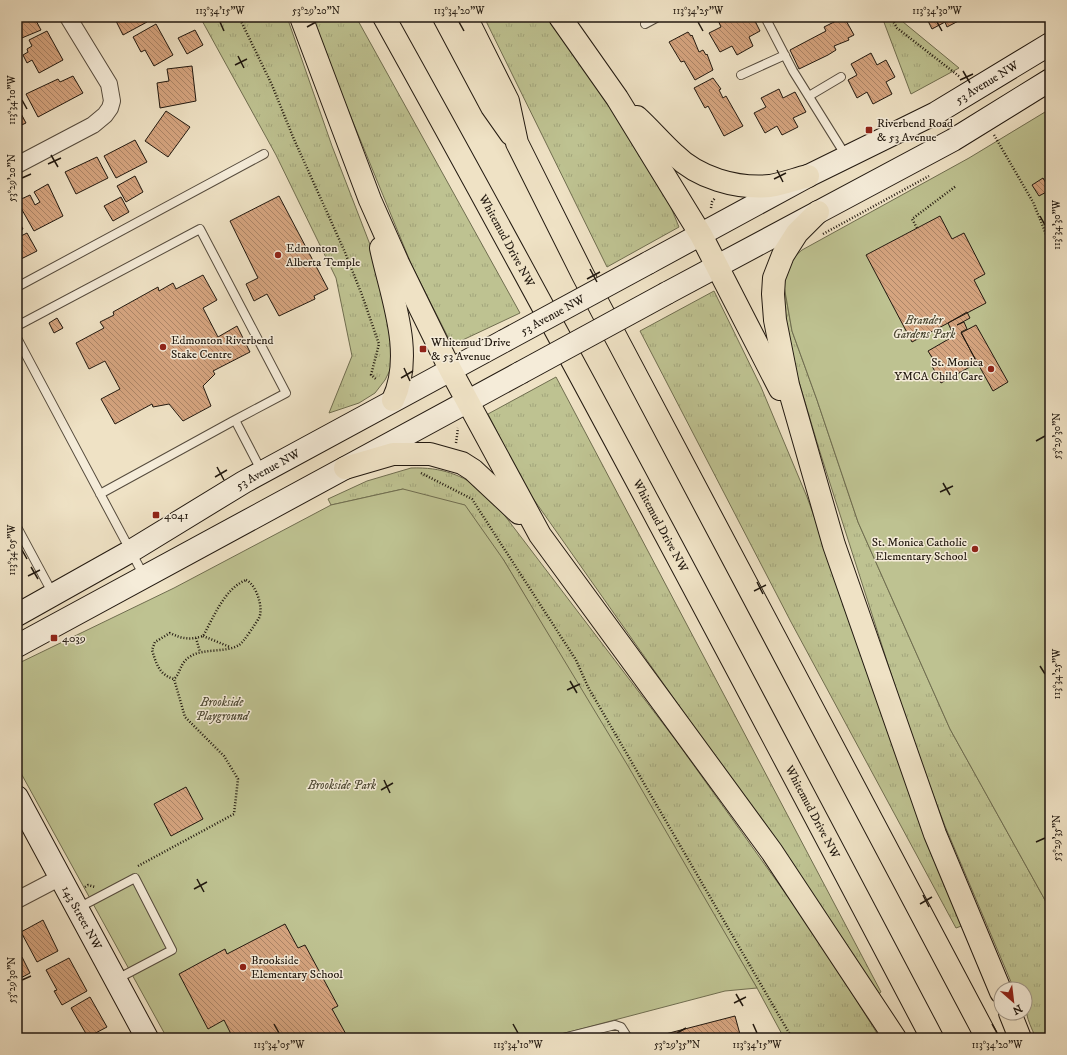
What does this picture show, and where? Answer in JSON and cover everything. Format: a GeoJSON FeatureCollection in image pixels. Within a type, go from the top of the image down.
{"type":"FeatureCollection","features":[{"type":"Feature","properties":{"kind":"highway"},"geometry":{"type":"LineString","coordinates":[[301,17],[370,200],[450,369],[540,535],[772,852],[895,1038]]}},
{"type":"Feature","properties":{"kind":"highway","name":"Whitemud Drive NW"},"geometry":{"type":"LineString","coordinates":[[384,17],[533,286],[696,590],[932,1038]]}},
{"type":"Feature","properties":{"kind":"highway"},"geometry":{"type":"LineString","coordinates":[[444,17],[492,107],[517,143],[583,275],[987,1038]]}},
{"type":"Feature","properties":{"kind":"highway"},"geometry":{"type":"LineString","coordinates":[[466,17],[508,101],[517,143]]}},
{"type":"Feature","properties":{"kind":"highway"},"geometry":{"type":"LineString","coordinates":[[565,22],[617,98],[701,235],[803,434]]}},
{"type":"Feature","properties":{"kind":"highway"},"geometry":{"type":"LineString","coordinates":[[617,98],[661,139],[674,154],[693,169],[722,182],[746,186],[771,186],[808,176]]}},
{"type":"Feature","properties":{"kind":"highway"},"geometry":{"type":"LineString","coordinates":[[370,200],[397,311],[402,374],[393,400]]}},
{"type":"Feature","properties":{"kind":"highway"},"geometry":{"type":"LineString","coordinates":[[818,212],[798,233],[784,255],[774,278],[773,294],[775,320],[788,385],[834,545],[935,834],[996,981]]}},
{"type":"Feature","properties":{"kind":"highway"},"geometry":{"type":"LineString","coordinates":[[345,468],[393,454],[430,454],[451,459],[474,470],[485,479],[540,535]]}},
{"type":"Feature","properties":{"kind":"highway"},"geometry":{"type":"LineString","coordinates":[[1013,1021],[1020,1038]]}},
{"type":"Feature","properties":{"kind":"street"},"geometry":{"type":"LineString","coordinates":[[17,165],[99,120],[110,108],[112,101],[109,84],[68,17]]}},
{"type":"Feature","properties":{"kind":"street","name":"53 Avenue NW"},"geometry":{"type":"LineString","coordinates":[[17,615],[131,551],[262,472],[808,176],[936,113],[965,85],[1050,44]]}},
{"type":"Feature","properties":{"kind":"street"},"geometry":{"type":"LineString","coordinates":[[17,646],[717,265],[953,140],[1050,80]]}},
{"type":"Feature","properties":{"kind":"street","name":"143 Street NW"},"geometry":{"type":"LineString","coordinates":[[17,797],[147,1038]]}},
{"type":"Feature","properties":{"kind":"street"},"geometry":{"type":"LineString","coordinates":[[17,900],[61,877]]}},
{"type":"Feature","properties":{"kind":"lane"},"geometry":{"type":"LineString","coordinates":[[645,24],[658,17]]}},
{"type":"Feature","properties":{"kind":"lane"},"geometry":{"type":"LineString","coordinates":[[765,17],[784,55],[808,96],[847,157]]}},
{"type":"Feature","properties":{"kind":"lane"},"geometry":{"type":"LineString","coordinates":[[741,75],[784,55]]}},
{"type":"Feature","properties":{"kind":"lane"},"geometry":{"type":"LineString","coordinates":[[808,96],[841,78]]}},
{"type":"Feature","properties":{"kind":"lane"},"geometry":{"type":"LineString","coordinates":[[17,287],[264,154]]}},
{"type":"Feature","properties":{"kind":"lane"},"geometry":{"type":"LineString","coordinates":[[17,326],[200,229],[286,393],[100,494]]}},
{"type":"Feature","properties":{"kind":"lane"},"geometry":{"type":"LineString","coordinates":[[17,338],[144,577]]}},
{"type":"Feature","properties":{"kind":"lane"},"geometry":{"type":"LineString","coordinates":[[235,420],[262,472]]}},
{"type":"Feature","properties":{"kind":"lane"},"geometry":{"type":"LineString","coordinates":[[17,527],[53,595]]}},
{"type":"Feature","properties":{"kind":"lane"},"geometry":{"type":"LineString","coordinates":[[78,908],[135,878],[172,950],[116,979]]}},
{"type":"Feature","properties":{"kind":"lane"},"geometry":{"type":"LineString","coordinates":[[563,1038],[614,1025],[621,1027],[628,1038]]}},
{"type":"Feature","properties":{"kind":"path"},"geometry":{"type":"LineString","coordinates":[[239,17],[272,85],[293,138],[344,250],[359,287],[379,344],[371,375],[376,379]]}},
{"type":"Feature","properties":{"kind":"path"},"geometry":{"type":"LineString","coordinates":[[891,17],[897,28],[965,85]]}},
{"type":"Feature","properties":{"kind":"path"},"geometry":{"type":"LineString","coordinates":[[986,120],[1033,202],[1050,244]]}},
{"type":"Feature","properties":{"kind":"path"},"geometry":{"type":"LineString","coordinates":[[917,228],[912,219],[956,186]]}},
{"type":"Feature","properties":{"kind":"path"},"geometry":{"type":"LineString","coordinates":[[418,472],[472,499],[576,660],[592,693],[792,1038]]}},
{"type":"Feature","properties":{"kind":"path"},"geometry":{"type":"LineString","coordinates":[[174,679],[178,676],[182,662],[200,652],[222,650],[239,645],[259,617],[260,610],[257,595],[250,582],[246,580],[235,586],[220,604],[203,636]]}},
{"type":"Feature","properties":{"kind":"path"},"geometry":{"type":"LineString","coordinates":[[174,679],[166,677],[158,668],[152,650],[155,642],[170,633],[182,638],[196,638],[203,636],[230,647]]}},
{"type":"Feature","properties":{"kind":"path"},"geometry":{"type":"LineString","coordinates":[[196,638],[200,652]]}},
{"type":"Feature","properties":{"kind":"path"},"geometry":{"type":"LineString","coordinates":[[132,869],[234,814],[238,779],[224,756],[185,717],[174,679]]}},
{"type":"Feature","properties":{"kind":"path"},"geometry":{"type":"LineString","coordinates":[[84,887],[88,885],[98,888]]}},
{"type":"Feature","properties":{"kind":"green space"},"geometry":{"type":"Polygon","coordinates":[[[200,17],[287,17],[332,146],[374,255],[395,360],[385,380],[375,393],[359,403],[329,413],[352,356],[336,278],[276,155],[200,17]]]}},
{"type":"Feature","properties":{"kind":"green space"},"geometry":{"type":"Polygon","coordinates":[[[310,17],[356,17],[520,313],[452,345],[412,266],[310,17]]]}},
{"type":"Feature","properties":{"kind":"green space"},"geometry":{"type":"Polygon","coordinates":[[[484,17],[546,17],[621,120],[663,188],[679,227],[607,267],[484,17]]]}},
{"type":"Feature","properties":{"kind":"green space"},"geometry":{"type":"Polygon","coordinates":[[[882,17],[897,17],[959,68],[911,94],[882,17]]]}},
{"type":"Feature","properties":{"kind":"green space","name":"Brander Gardens Park"},"geometry":{"type":"Polygon","coordinates":[[[1050,109],[1050,909],[950,729],[858,522],[792,331],[783,280],[788,262],[802,250],[969,158],[1050,109]]]}},
{"type":"Feature","properties":{"kind":"green space"},"geometry":{"type":"Polygon","coordinates":[[[783,280],[792,331],[858,522],[950,729],[1050,909],[1050,1038],[1036,1038],[1029,1021],[1033,1021],[1033,981],[1011,981],[945,826],[911,736],[819,449],[791,355],[781,309],[783,280]]]}},
{"type":"Feature","properties":{"kind":"green space"},"geometry":{"type":"Polygon","coordinates":[[[714,291],[761,387],[807,497],[964,925],[956,928],[791,622],[640,331],[714,291]]]}},
{"type":"Feature","properties":{"kind":"green space"},"geometry":{"type":"Polygon","coordinates":[[[556,377],[881,992],[877,995],[794,869],[525,487],[488,414],[556,377]]]}},
{"type":"Feature","properties":{"kind":"green space"},"geometry":{"type":"Polygon","coordinates":[[[411,468],[433,469],[451,473],[486,491],[677,742],[816,936],[880,1038],[784,1038],[757,988],[503,559],[403,489],[331,505],[328,499],[367,481],[411,468]]]}},
{"type":"Feature","properties":{"kind":"green space","name":"Brookside Park"},"geometry":{"type":"Polygon","coordinates":[[[403,489],[465,505],[503,559],[628,766],[757,988],[725,991],[546,1038],[167,1038],[17,766],[17,664],[174,588],[331,505],[403,489]]]}},
{"type":"Feature","properties":{"kind":"building"},"geometry":{"type":"Polygon","coordinates":[[[17,17],[34,17],[41,30],[17,40],[17,17]]]}},
{"type":"Feature","properties":{"kind":"building"},"geometry":{"type":"Polygon","coordinates":[[[114,17],[144,17],[147,22],[123,35],[114,17]]]}},
{"type":"Feature","properties":{"kind":"building"},"geometry":{"type":"Polygon","coordinates":[[[753,17],[760,31],[749,37],[753,46],[737,55],[732,46],[720,52],[709,33],[721,27],[717,18],[753,17]]]}},
{"type":"Feature","properties":{"kind":"building"},"geometry":{"type":"Polygon","coordinates":[[[844,17],[854,35],[848,38],[849,40],[834,46],[836,50],[828,55],[799,69],[790,50],[826,31],[824,27],[844,17]]]}},
{"type":"Feature","properties":{"kind":"building"},"geometry":{"type":"Polygon","coordinates":[[[926,17],[966,17],[947,27],[945,22],[932,29],[926,17]]]}},
{"type":"Feature","properties":{"kind":"building"},"geometry":{"type":"Polygon","coordinates":[[[156,24],[173,55],[154,66],[145,50],[141,52],[133,37],[156,24]]]}},
{"type":"Feature","properties":{"kind":"building"},"geometry":{"type":"Polygon","coordinates":[[[195,30],[203,45],[187,54],[178,38],[195,30]]]}},
{"type":"Feature","properties":{"kind":"building"},"geometry":{"type":"Polygon","coordinates":[[[47,31],[63,60],[39,73],[32,60],[27,63],[23,55],[28,52],[27,49],[32,46],[29,40],[47,31]]]}},
{"type":"Feature","properties":{"kind":"building"},"geometry":{"type":"Polygon","coordinates":[[[688,32],[691,36],[692,35],[699,52],[703,50],[706,55],[707,54],[713,70],[695,80],[684,61],[681,62],[669,42],[688,32]]]}},
{"type":"Feature","properties":{"kind":"building"},"geometry":{"type":"Polygon","coordinates":[[[871,53],[877,65],[886,60],[895,77],[886,82],[892,94],[873,104],[867,92],[857,98],[848,80],[857,75],[851,64],[871,53]]]}},
{"type":"Feature","properties":{"kind":"building"},"geometry":{"type":"Polygon","coordinates":[[[192,66],[196,101],[160,108],[157,83],[169,81],[167,69],[192,66]]]}},
{"type":"Feature","properties":{"kind":"building"},"geometry":{"type":"Polygon","coordinates":[[[73,76],[83,93],[38,117],[26,94],[58,79],[60,82],[73,76]]]}},
{"type":"Feature","properties":{"kind":"building"},"geometry":{"type":"Polygon","coordinates":[[[713,78],[721,89],[719,90],[723,98],[726,96],[743,126],[724,136],[708,106],[705,108],[694,88],[713,78]]]}},
{"type":"Feature","properties":{"kind":"building"},"geometry":{"type":"Polygon","coordinates":[[[779,89],[783,98],[795,92],[806,112],[793,118],[798,127],[782,135],[777,126],[765,133],[754,113],[766,107],[761,98],[779,89]]]}},
{"type":"Feature","properties":{"kind":"building"},"geometry":{"type":"Polygon","coordinates":[[[17,106],[26,123],[17,127],[17,106]]]}},
{"type":"Feature","properties":{"kind":"building"},"geometry":{"type":"Polygon","coordinates":[[[166,111],[190,127],[168,157],[145,141],[166,111]]]}},
{"type":"Feature","properties":{"kind":"building"},"geometry":{"type":"Polygon","coordinates":[[[135,140],[147,162],[116,178],[104,156],[135,140]]]}},
{"type":"Feature","properties":{"kind":"building"},"geometry":{"type":"Polygon","coordinates":[[[97,157],[108,178],[76,194],[65,172],[97,157]]]}},
{"type":"Feature","properties":{"kind":"building"},"geometry":{"type":"Polygon","coordinates":[[[135,176],[143,192],[126,202],[117,186],[135,176]]]}},
{"type":"Feature","properties":{"kind":"building"},"geometry":{"type":"Polygon","coordinates":[[[1043,178],[1050,190],[1039,196],[1032,185],[1043,178]]]}},
{"type":"Feature","properties":{"kind":"building"},"geometry":{"type":"Polygon","coordinates":[[[48,184],[63,216],[34,231],[17,201],[30,195],[35,205],[40,202],[34,192],[48,184]]]}},
{"type":"Feature","properties":{"kind":"building","name":"Edmonton Alberta Temple"},"geometry":{"type":"Polygon","coordinates":[[[279,196],[328,289],[314,296],[315,299],[279,316],[267,294],[254,301],[246,284],[258,278],[230,221],[279,196]]]}},
{"type":"Feature","properties":{"kind":"building"},"geometry":{"type":"Polygon","coordinates":[[[121,197],[129,212],[113,221],[104,206],[121,197]]]}},
{"type":"Feature","properties":{"kind":"building"},"geometry":{"type":"Polygon","coordinates":[[[940,216],[952,239],[964,233],[985,274],[974,280],[986,303],[912,342],[866,255],[940,216]]]}},
{"type":"Feature","properties":{"kind":"building"},"geometry":{"type":"Polygon","coordinates":[[[17,218],[23,229],[17,232],[17,218]]]}},
{"type":"Feature","properties":{"kind":"building"},"geometry":{"type":"Polygon","coordinates":[[[27,233],[37,251],[21,259],[17,252],[17,238],[27,233]]]}},
{"type":"Feature","properties":{"kind":"building","name":"Edmonton Riverbend Stake Centre"},"geometry":{"type":"Polygon","coordinates":[[[203,275],[217,300],[203,308],[218,337],[237,326],[250,352],[213,371],[215,374],[203,386],[211,406],[183,421],[169,404],[153,407],[152,404],[115,424],[101,399],[120,389],[105,361],[89,369],[76,343],[104,328],[100,322],[114,315],[113,312],[158,287],[159,291],[173,283],[176,289],[203,275]]]}},
{"type":"Feature","properties":{"kind":"building"},"geometry":{"type":"Polygon","coordinates":[[[967,312],[970,318],[957,325],[964,322],[967,329],[961,332],[977,363],[941,383],[932,366],[936,364],[928,351],[954,336],[948,323],[967,312]]]}},
{"type":"Feature","properties":{"kind":"building"},"geometry":{"type":"Polygon","coordinates":[[[57,318],[63,328],[54,333],[49,323],[57,318]]]}},
{"type":"Feature","properties":{"kind":"building","name":"St. Monica YMCA Child Care"},"geometry":{"type":"Polygon","coordinates":[[[976,325],[1008,382],[993,391],[961,333],[976,325]]]}},
{"type":"Feature","properties":{"kind":"building"},"geometry":{"type":"Polygon","coordinates":[[[186,787],[203,819],[171,836],[154,804],[186,787]]]}},
{"type":"Feature","properties":{"kind":"building"},"geometry":{"type":"Polygon","coordinates":[[[43,920],[58,951],[37,962],[21,932],[43,920]]]}},
{"type":"Feature","properties":{"kind":"building"},"geometry":{"type":"Polygon","coordinates":[[[285,924],[298,948],[305,945],[338,1006],[332,1009],[347,1036],[342,1038],[233,1038],[224,1020],[208,1029],[179,974],[225,949],[227,954],[285,924]]]}},
{"type":"Feature","properties":{"kind":"building"},"geometry":{"type":"Polygon","coordinates":[[[22,957],[30,973],[17,980],[17,960],[22,957]]]}},
{"type":"Feature","properties":{"kind":"building"},"geometry":{"type":"Polygon","coordinates":[[[69,958],[87,991],[62,1005],[54,991],[57,990],[46,970],[69,958]]]}},
{"type":"Feature","properties":{"kind":"building"},"geometry":{"type":"Polygon","coordinates":[[[90,997],[107,1027],[88,1037],[71,1008],[90,997]]]}},
{"type":"Feature","properties":{"kind":"building"},"geometry":{"type":"Polygon","coordinates":[[[735,1016],[741,1038],[650,1038],[735,1016]]]}},
{"type":"Feature","properties":{"kind":"place","name":"Riverbend Road & 53 Avenue"},"geometry":{"type":"Point","coordinates":[869,130]}},
{"type":"Feature","properties":{"kind":"place","name":"Edmonton Alberta Temple"},"geometry":{"type":"Point","coordinates":[278,255]}},
{"type":"Feature","properties":{"kind":"place","name":"Edmonton Riverbend Stake Centre"},"geometry":{"type":"Point","coordinates":[163,347]}},
{"type":"Feature","properties":{"kind":"place","name":"Whitemud Drive & 53 Avenue"},"geometry":{"type":"Point","coordinates":[423,349]}},
{"type":"Feature","properties":{"kind":"place","name":"St. Monica YMCA Child Care"},"geometry":{"type":"Point","coordinates":[991,369]}},
{"type":"Feature","properties":{"kind":"place","name":"4041"},"geometry":{"type":"Point","coordinates":[156,515]}},
{"type":"Feature","properties":{"kind":"place","name":"St. Monica Catholic Elementary School"},"geometry":{"type":"Point","coordinates":[975,549]}},
{"type":"Feature","properties":{"kind":"place","name":"4039"},"geometry":{"type":"Point","coordinates":[54,638]}},
{"type":"Feature","properties":{"kind":"place","name":"Brookside Elementary School"},"geometry":{"type":"Point","coordinates":[243,967]}},
{"type":"Feature","properties":{"kind":"park label","name":"Brookside Playground"},"geometry":{"type":"Point","coordinates":[222,709]}}]}
